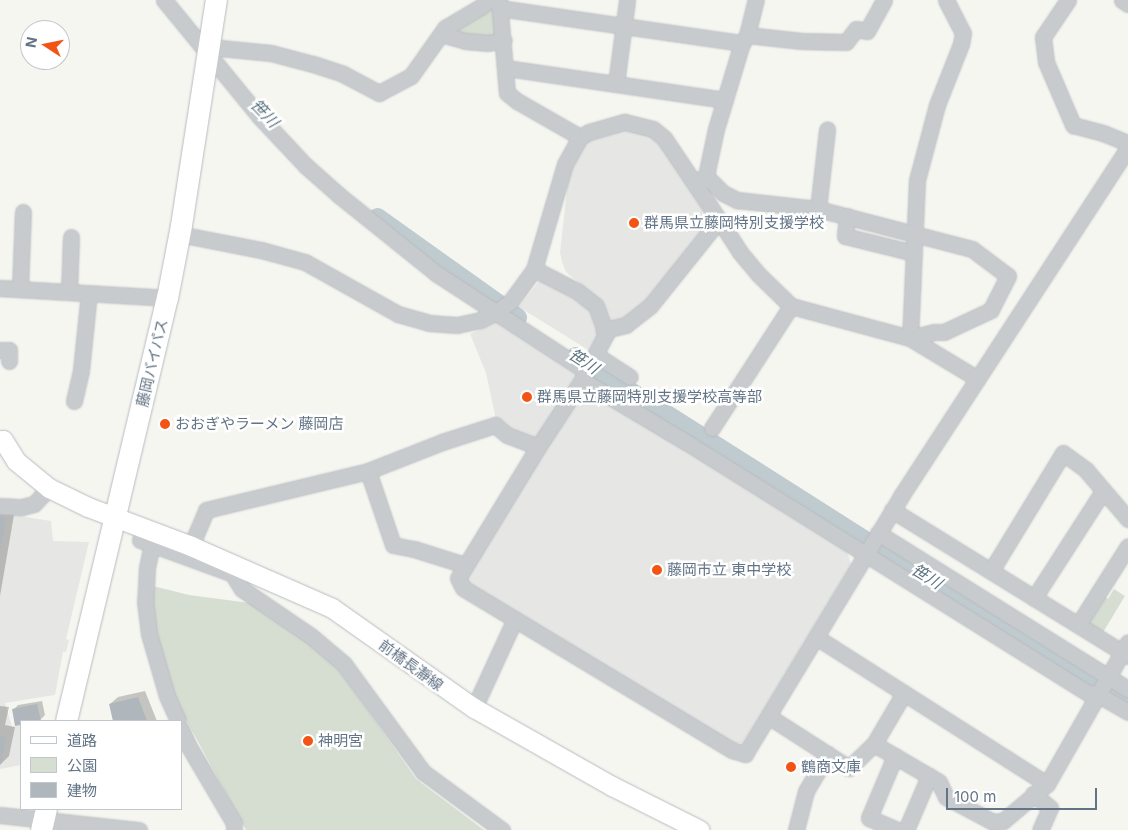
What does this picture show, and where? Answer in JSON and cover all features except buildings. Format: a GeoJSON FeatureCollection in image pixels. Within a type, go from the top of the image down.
{"type":"FeatureCollection","features":[{"type":"Feature","properties":{"kind":"highway","name":"藤岡バイパス"},"geometry":{"type":"LineString","coordinates":[[66,720],[167,298],[210,51],[216,0]]}},
{"type":"Feature","properties":{"kind":"main road","name":"前橋長瀞線"},"geometry":{"type":"LineString","coordinates":[[1,438],[16,462],[49,488],[115,518],[191,546],[236,570],[332,608],[474,708],[612,786],[700,830]]}},
{"type":"Feature","properties":{"kind":"street"},"geometry":{"type":"LineString","coordinates":[[164,0],[210,51],[259,116],[313,172],[437,274],[498,310],[584,376],[873,543],[1103,685],[1128,712]]}},
{"type":"Feature","properties":{"kind":"street"},"geometry":{"type":"LineString","coordinates":[[616,84],[627,0]]}},
{"type":"Feature","properties":{"kind":"street"},"geometry":{"type":"LineString","coordinates":[[701,180],[756,0]]}},
{"type":"Feature","properties":{"kind":"street"},"geometry":{"type":"LineString","coordinates":[[210,51],[271,53],[288,57],[343,74],[379,92],[411,76],[445,28],[482,6],[496,3],[624,27],[745,39],[846,42],[856,29],[867,31],[884,0]]}},
{"type":"Feature","properties":{"kind":"street"},"geometry":{"type":"LineString","coordinates":[[910,338],[917,180],[937,105],[961,44],[962,33],[946,0]]}},
{"type":"Feature","properties":{"kind":"street"},"geometry":{"type":"LineString","coordinates":[[1068,0],[1043,37],[1046,62],[1073,125],[1103,132],[1128,143]]}},
{"type":"Feature","properties":{"kind":"street"},"geometry":{"type":"LineString","coordinates":[[1122,0],[1128,4]]}},
{"type":"Feature","properties":{"kind":"street"},"geometry":{"type":"LineString","coordinates":[[496,3],[504,40],[507,93],[517,101],[580,137]]}},
{"type":"Feature","properties":{"kind":"street"},"geometry":{"type":"LineString","coordinates":[[441,34],[488,43],[504,40]]}},
{"type":"Feature","properties":{"kind":"street"},"geometry":{"type":"LineString","coordinates":[[506,68],[725,100]]}},
{"type":"Feature","properties":{"kind":"street"},"geometry":{"type":"LineString","coordinates":[[179,234],[261,250],[305,262],[398,314],[429,323],[457,325],[480,320],[511,301],[534,269],[565,164],[580,137],[589,132],[626,122],[653,129],[664,138],[701,180],[719,220],[746,260],[791,306],[910,338],[978,379]]}},
{"type":"Feature","properties":{"kind":"street"},"geometry":{"type":"LineString","coordinates":[[818,209],[827,130]]}},
{"type":"Feature","properties":{"kind":"street"},"geometry":{"type":"LineString","coordinates":[[534,269],[587,297],[596,306],[606,334],[584,376],[458,578],[463,588],[732,750],[746,754],[892,510],[1128,148]]}},
{"type":"Feature","properties":{"kind":"street"},"geometry":{"type":"LineString","coordinates":[[701,180],[737,200],[818,209],[972,250],[1008,276],[991,310],[944,332],[934,332],[910,338]]}},
{"type":"Feature","properties":{"kind":"street"},"geometry":{"type":"LineString","coordinates":[[20,289],[23,212]]}},
{"type":"Feature","properties":{"kind":"street"},"geometry":{"type":"LineString","coordinates":[[846,216],[845,236],[914,253]]}},
{"type":"Feature","properties":{"kind":"street"},"geometry":{"type":"LineString","coordinates":[[604,330],[626,325],[650,306],[719,220]]}},
{"type":"Feature","properties":{"kind":"street"},"geometry":{"type":"LineString","coordinates":[[69,292],[71,237]]}},
{"type":"Feature","properties":{"kind":"street"},"geometry":{"type":"LineString","coordinates":[[0,288],[167,298]]}},
{"type":"Feature","properties":{"kind":"street"},"geometry":{"type":"LineString","coordinates":[[74,401],[81,370],[89,293]]}},
{"type":"Feature","properties":{"kind":"street"},"geometry":{"type":"LineString","coordinates":[[712,428],[791,306]]}},
{"type":"Feature","properties":{"kind":"street"},"geometry":{"type":"LineString","coordinates":[[596,355],[630,377]]}},
{"type":"Feature","properties":{"kind":"street"},"geometry":{"type":"LineString","coordinates":[[191,546],[206,510],[368,471],[442,442],[494,425],[507,435],[538,447]]}},
{"type":"Feature","properties":{"kind":"street"},"geometry":{"type":"LineString","coordinates":[[991,571],[1063,453],[1086,470],[1128,518]]}},
{"type":"Feature","properties":{"kind":"street"},"geometry":{"type":"LineString","coordinates":[[368,471],[393,545],[465,564]]}},
{"type":"Feature","properties":{"kind":"street"},"geometry":{"type":"LineString","coordinates":[[0,506],[22,507],[34,504],[49,488]]}},
{"type":"Feature","properties":{"kind":"street"},"geometry":{"type":"LineString","coordinates":[[1034,598],[1103,490]]}},
{"type":"Feature","properties":{"kind":"street"},"geometry":{"type":"LineString","coordinates":[[874,744],[939,782],[946,797],[993,822],[1003,821],[1047,784],[1103,685],[1126,650],[1078,625],[892,510]]}},
{"type":"Feature","properties":{"kind":"street"},"geometry":{"type":"LineString","coordinates":[[178,720],[167,696],[149,634],[145,601],[146,542],[236,570],[235,578],[242,588],[312,636],[344,664],[422,772],[502,830]]}},
{"type":"Feature","properties":{"kind":"street"},"geometry":{"type":"LineString","coordinates":[[873,543],[1088,693],[1103,685],[1128,689]]}},
{"type":"Feature","properties":{"kind":"street"},"geometry":{"type":"LineString","coordinates":[[1078,625],[1128,546]]}},
{"type":"Feature","properties":{"kind":"street"},"geometry":{"type":"LineString","coordinates":[[474,708],[515,619]]}},
{"type":"Feature","properties":{"kind":"street"},"geometry":{"type":"LineString","coordinates":[[816,637],[1047,784]]}},
{"type":"Feature","properties":{"kind":"street"},"geometry":{"type":"LineString","coordinates":[[768,716],[849,768],[874,744],[904,693]]}},
{"type":"Feature","properties":{"kind":"street"},"geometry":{"type":"LineString","coordinates":[[182,731],[188,745],[234,822],[234,830]]}},
{"type":"Feature","properties":{"kind":"street"},"geometry":{"type":"LineString","coordinates":[[796,830],[806,791],[828,754]]}},
{"type":"Feature","properties":{"kind":"street"},"geometry":{"type":"LineString","coordinates":[[895,756],[869,818],[897,830]]}},
{"type":"Feature","properties":{"kind":"street"},"geometry":{"type":"LineString","coordinates":[[906,830],[929,776]]}},
{"type":"Feature","properties":{"kind":"street"},"geometry":{"type":"LineString","coordinates":[[1033,794],[1050,808],[1040,830]]}},
{"type":"Feature","properties":{"kind":"street"},"geometry":{"type":"LineString","coordinates":[[0,815],[131,829]]}},
{"type":"Feature","properties":{"kind":"shaded area","name":"群馬県立藤岡特別支援学校"},"geometry":{"type":"Polygon","coordinates":[[[626,125],[658,139],[706,214],[703,232],[648,302],[626,318],[608,322],[596,297],[566,272],[560,252],[569,172],[587,136],[626,125]]]}},
{"type":"Feature","properties":{"kind":"shaded area"},"geometry":{"type":"Polygon","coordinates":[[[543,279],[587,304],[600,337],[593,353],[519,307],[539,281],[543,279]]]}},
{"type":"Feature","properties":{"kind":"shaded area","name":"群馬県立藤岡特別支援学校高等部"},"geometry":{"type":"Polygon","coordinates":[[[500,320],[579,371],[536,441],[509,430],[496,420],[486,373],[470,334],[500,320]]]}},
{"type":"Feature","properties":{"kind":"shaded area","name":"藤岡市立 東中学校"},"geometry":{"type":"Polygon","coordinates":[[[589,388],[847,551],[851,564],[742,743],[729,743],[466,583],[463,576],[580,389],[589,388]]]}},
{"type":"Feature","properties":{"kind":"shaded area"},"geometry":{"type":"Polygon","coordinates":[[[0,513],[51,521],[53,541],[89,542],[66,639],[69,640],[66,652],[63,652],[55,695],[5,703],[12,727],[20,725],[20,765],[0,769],[0,513]]]}},
{"type":"Feature","properties":{"kind":"green space"},"geometry":{"type":"Polygon","coordinates":[[[492,1],[498,37],[484,38],[447,31],[492,1]]]}},
{"type":"Feature","properties":{"kind":"green space"},"geometry":{"type":"Polygon","coordinates":[[[149,585],[189,595],[250,603],[310,640],[338,668],[416,779],[484,830],[246,830],[169,688],[154,643],[149,585]]]}},
{"type":"Feature","properties":{"kind":"green space"},"geometry":{"type":"Polygon","coordinates":[[[1114,589],[1125,596],[1102,634],[1088,626],[1088,617],[1102,595],[1108,599],[1114,589]]]}},
{"type":"Feature","properties":{"kind":"waterway","name":"笹川"},"geometry":{"type":"LineString","coordinates":[[377,217],[517,317]]}},
{"type":"Feature","properties":{"kind":"waterway","name":"笹川"},"geometry":{"type":"LineString","coordinates":[[575,356],[886,553],[1128,700]]}},
{"type":"Feature","properties":{"kind":"place","name":"群馬県立藤岡特別支援学校"},"geometry":{"type":"Point","coordinates":[634,223]}},
{"type":"Feature","properties":{"kind":"place","name":"群馬県立藤岡特別支援学校高等部"},"geometry":{"type":"Point","coordinates":[527,397]}},
{"type":"Feature","properties":{"kind":"place","name":"おおぎやラーメン 藤岡店"},"geometry":{"type":"Point","coordinates":[165,424]}},
{"type":"Feature","properties":{"kind":"place","name":"藤岡市立 東中学校"},"geometry":{"type":"Point","coordinates":[657,570]}},
{"type":"Feature","properties":{"kind":"place","name":"神明宮"},"geometry":{"type":"Point","coordinates":[308,741]}},
{"type":"Feature","properties":{"kind":"place","name":"鶴商文庫"},"geometry":{"type":"Point","coordinates":[791,767]}}]}
